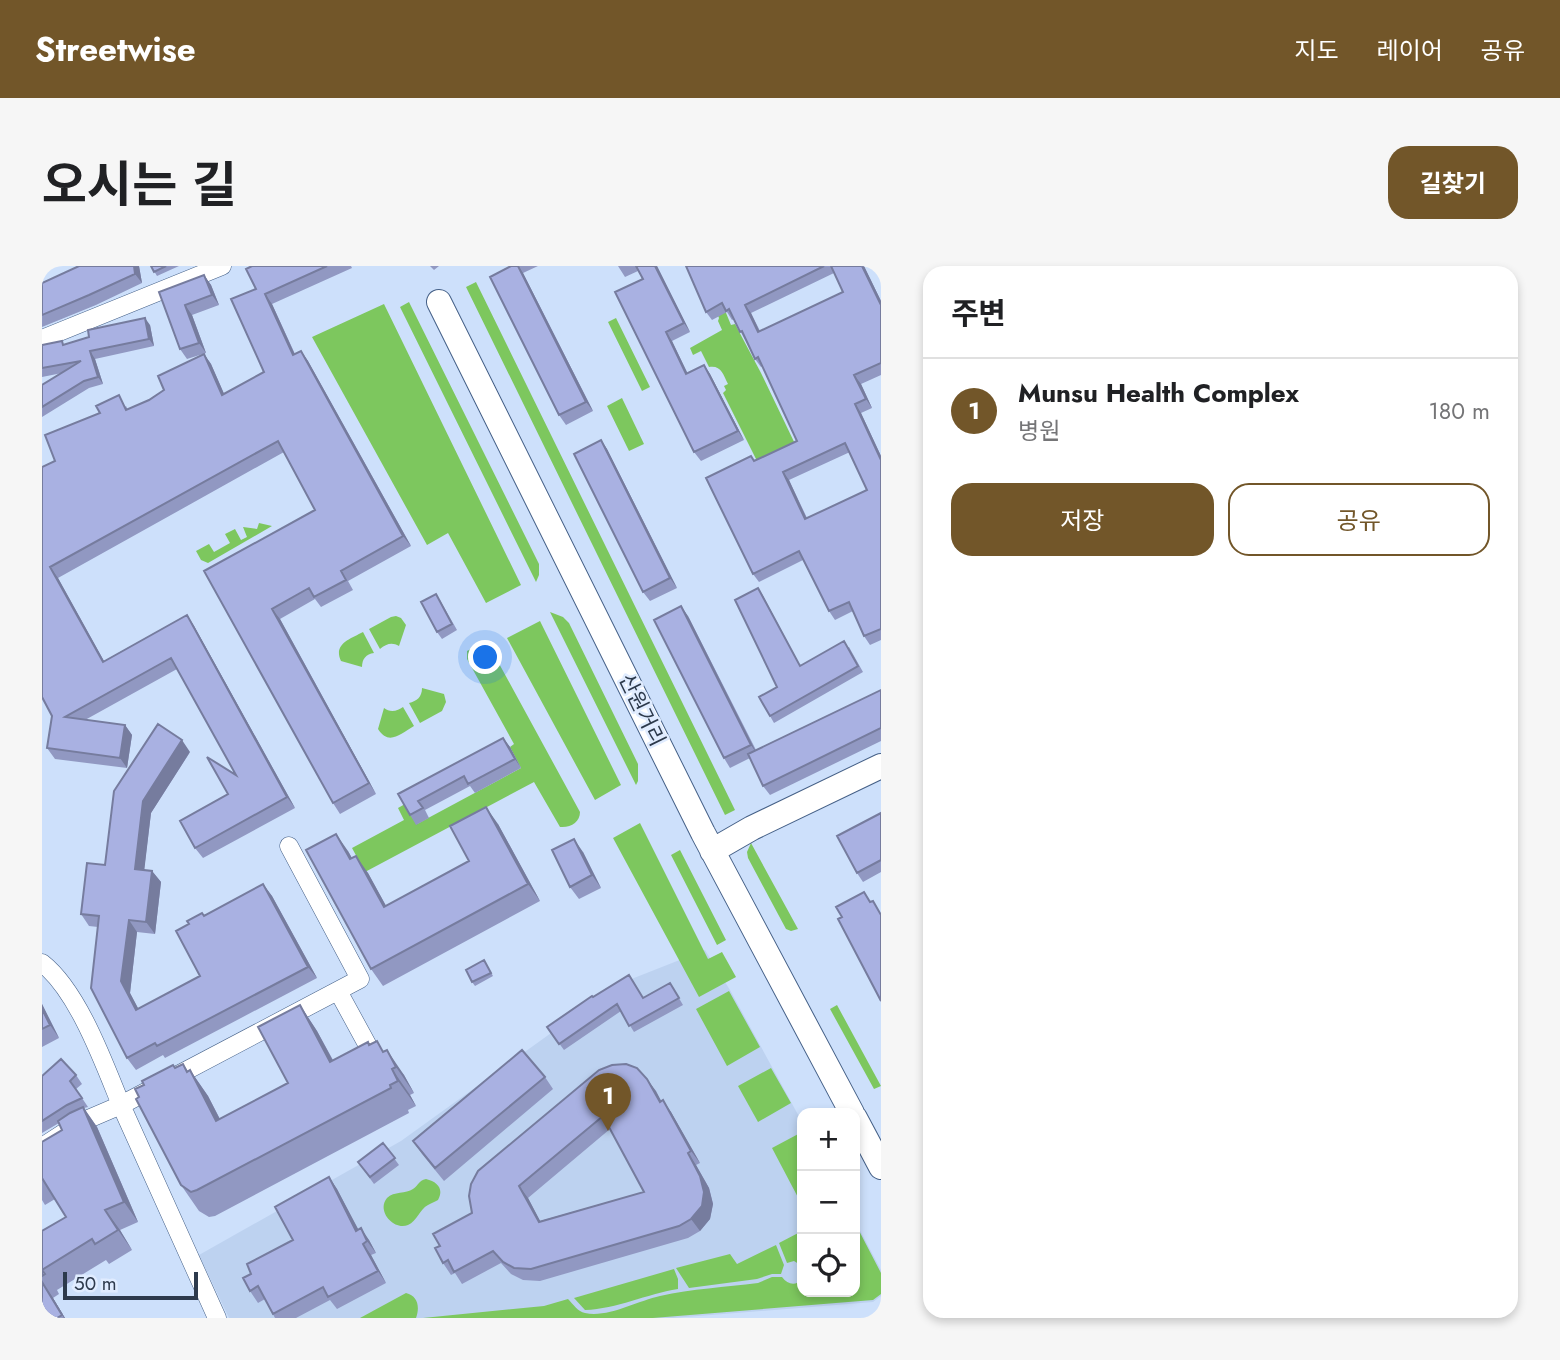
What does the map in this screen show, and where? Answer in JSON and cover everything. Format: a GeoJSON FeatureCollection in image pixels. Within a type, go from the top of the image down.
{"type":"FeatureCollection","features":[{"type":"Feature","properties":{"kind":"main road","name":"산원거리"},"geometry":{"type":"LineString","coordinates":[[439,302],[712,851],[849,1108]]}},
{"type":"Feature","properties":{"kind":"main road"},"geometry":{"type":"LineString","coordinates":[[712,851],[752,828],[881,766]]}},
{"type":"Feature","properties":{"kind":"main road"},"geometry":{"type":"LineString","coordinates":[[860,1127],[881,1167]]}},
{"type":"Feature","properties":{"kind":"street"},"geometry":{"type":"LineString","coordinates":[[42,339],[222,266]]}},
{"type":"Feature","properties":{"kind":"street"},"geometry":{"type":"LineString","coordinates":[[42,1147],[79,1123],[121,1105],[360,979],[289,846]]}},
{"type":"Feature","properties":{"kind":"street"},"geometry":{"type":"LineString","coordinates":[[42,963],[68,992],[100,1051],[121,1105],[217,1318]]}},
{"type":"Feature","properties":{"kind":"street"},"geometry":{"type":"LineString","coordinates":[[338,991],[374,1057]]}},
{"type":"Feature","properties":{"kind":"shaded area"},"geometry":{"type":"Polygon","coordinates":[[[705,950],[797,1113],[797,1297],[860,1297],[860,1230],[881,1270],[881,1296],[873,1302],[673,1318],[229,1318],[199,1255],[401,1141],[597,1000],[634,978],[705,950]]]}},
{"type":"Feature","properties":{"kind":"green space"},"geometry":{"type":"Polygon","coordinates":[[[476,282],[735,810],[725,815],[466,287],[476,282]]]}},
{"type":"Feature","properties":{"kind":"green space"},"geometry":{"type":"Polygon","coordinates":[[[409,302],[539,564],[536,582],[400,307],[409,302]]]}},
{"type":"Feature","properties":{"kind":"green space"},"geometry":{"type":"Polygon","coordinates":[[[384,304],[521,585],[486,603],[448,533],[427,545],[312,337],[384,304]]]}},
{"type":"Feature","properties":{"kind":"green space"},"geometry":{"type":"Polygon","coordinates":[[[724,308],[731,325],[735,324],[761,373],[797,448],[760,467],[723,393],[726,390],[724,386],[728,384],[723,374],[716,367],[709,367],[701,351],[693,355],[690,348],[722,330],[716,311],[724,308]]]}},
{"type":"Feature","properties":{"kind":"green space"},"geometry":{"type":"Polygon","coordinates":[[[616,318],[650,387],[642,391],[608,322],[616,318]]]}},
{"type":"Feature","properties":{"kind":"green space"},"geometry":{"type":"Polygon","coordinates":[[[622,398],[644,444],[629,451],[607,406],[622,398]]]}},
{"type":"Feature","properties":{"kind":"green space"},"geometry":{"type":"Polygon","coordinates":[[[259,523],[272,526],[208,563],[201,560],[196,551],[209,544],[214,552],[230,543],[225,534],[235,529],[241,540],[247,537],[243,527],[257,529],[259,523]]]}},
{"type":"Feature","properties":{"kind":"green space"},"geometry":{"type":"Polygon","coordinates":[[[550,612],[563,617],[569,623],[638,764],[636,785],[550,612]]]}},
{"type":"Feature","properties":{"kind":"green space"},"geometry":{"type":"Polygon","coordinates":[[[396,616],[406,625],[399,646],[389,644],[380,649],[369,629],[396,616]]]}},
{"type":"Feature","properties":{"kind":"green space"},"geometry":{"type":"Polygon","coordinates":[[[540,621],[621,785],[595,800],[507,638],[540,621]]]}},
{"type":"Feature","properties":{"kind":"green space"},"geometry":{"type":"Polygon","coordinates":[[[363,632],[374,653],[365,657],[362,667],[341,661],[341,646],[363,632]]]}},
{"type":"Feature","properties":{"kind":"green space"},"geometry":{"type":"Polygon","coordinates":[[[480,644],[490,647],[580,812],[577,821],[560,827],[534,782],[365,872],[352,848],[404,820],[398,808],[405,804],[417,824],[521,768],[510,747],[514,744],[467,659],[467,651],[480,644]]]}},
{"type":"Feature","properties":{"kind":"green space"},"geometry":{"type":"Polygon","coordinates":[[[422,688],[444,694],[446,702],[442,711],[420,723],[409,703],[418,698],[422,688]]]}},
{"type":"Feature","properties":{"kind":"green space"},"geometry":{"type":"Polygon","coordinates":[[[403,707],[414,726],[395,737],[386,737],[378,729],[384,708],[394,711],[403,707]]]}},
{"type":"Feature","properties":{"kind":"green space"},"geometry":{"type":"Polygon","coordinates":[[[640,823],[708,959],[722,952],[736,977],[699,997],[613,838],[640,823]]]}},
{"type":"Feature","properties":{"kind":"green space"},"geometry":{"type":"Polygon","coordinates":[[[751,843],[798,929],[786,929],[748,858],[747,852],[751,843]]]}},
{"type":"Feature","properties":{"kind":"green space"},"geometry":{"type":"Polygon","coordinates":[[[680,850],[726,940],[717,945],[671,855],[680,850]]]}},
{"type":"Feature","properties":{"kind":"green space"},"geometry":{"type":"Polygon","coordinates":[[[729,991],[760,1047],[727,1066],[696,1009],[729,991]]]}},
{"type":"Feature","properties":{"kind":"green space"},"geometry":{"type":"Polygon","coordinates":[[[837,1005],[881,1086],[874,1089],[830,1009],[837,1005]]]}},
{"type":"Feature","properties":{"kind":"green space"},"geometry":{"type":"Polygon","coordinates":[[[771,1068],[791,1103],[758,1122],[738,1086],[771,1068]]]}},
{"type":"Feature","properties":{"kind":"green space"},"geometry":{"type":"Polygon","coordinates":[[[797,1135],[797,1196],[772,1148],[797,1135]]]}},
{"type":"Feature","properties":{"kind":"green space"},"geometry":{"type":"Polygon","coordinates":[[[426,1179],[439,1186],[438,1200],[425,1207],[408,1225],[392,1223],[384,1209],[387,1198],[410,1191],[426,1179]]]}},
{"type":"Feature","properties":{"kind":"green space"},"geometry":{"type":"Polygon","coordinates":[[[860,1233],[881,1273],[881,1294],[873,1300],[653,1318],[423,1318],[544,1306],[568,1299],[582,1312],[594,1314],[660,1296],[758,1283],[772,1277],[782,1277],[792,1284],[797,1283],[797,1297],[860,1297],[860,1233]]]}},
{"type":"Feature","properties":{"kind":"green space"},"geometry":{"type":"Polygon","coordinates":[[[797,1234],[797,1263],[787,1263],[779,1243],[797,1234]]]}},
{"type":"Feature","properties":{"kind":"green space"},"geometry":{"type":"Polygon","coordinates":[[[776,1245],[784,1265],[781,1274],[689,1288],[676,1268],[730,1254],[737,1264],[776,1245]]]}},
{"type":"Feature","properties":{"kind":"green space"},"geometry":{"type":"Polygon","coordinates":[[[674,1269],[678,1289],[597,1309],[585,1310],[574,1298],[674,1269]]]}},
{"type":"Feature","properties":{"kind":"green space"},"geometry":{"type":"Polygon","coordinates":[[[406,1293],[417,1302],[416,1318],[360,1318],[406,1293]]]}},
{"type":"Feature","properties":{"kind":"building"},"geometry":{"type":"Polygon","coordinates":[[[79,266],[134,266],[135,274],[42,315],[42,283],[79,266]]]}},
{"type":"Feature","properties":{"kind":"building"},"geometry":{"type":"Polygon","coordinates":[[[151,266],[166,266],[154,272],[151,266]]]}},
{"type":"Feature","properties":{"kind":"building"},"geometry":{"type":"Polygon","coordinates":[[[252,266],[327,266],[265,294],[293,355],[301,351],[403,536],[341,571],[346,580],[314,597],[309,588],[272,609],[369,783],[333,803],[204,571],[315,510],[278,441],[50,567],[103,662],[187,615],[287,797],[195,848],[180,821],[228,794],[207,757],[236,775],[171,658],[65,717],[125,725],[120,758],[47,748],[52,716],[42,697],[42,467],[55,461],[45,435],[100,413],[96,406],[119,395],[126,410],[149,400],[164,390],[158,376],[204,354],[222,395],[264,372],[231,299],[256,289],[246,269],[252,266]]]}},
{"type":"Feature","properties":{"kind":"building"},"geometry":{"type":"Polygon","coordinates":[[[511,266],[518,266],[586,402],[559,415],[490,277],[511,266]]]}},
{"type":"Feature","properties":{"kind":"building"},"geometry":{"type":"Polygon","coordinates":[[[636,266],[655,266],[684,323],[666,332],[686,374],[704,365],[738,431],[694,452],[615,292],[643,279],[636,266]]]}},
{"type":"Feature","properties":{"kind":"building"},"geometry":{"type":"Polygon","coordinates":[[[686,266],[824,266],[745,305],[758,332],[843,292],[831,266],[862,266],[881,305],[881,363],[854,375],[866,399],[855,404],[881,460],[881,629],[864,636],[849,602],[829,611],[799,551],[753,574],[706,478],[751,456],[754,461],[797,441],[758,357],[755,359],[729,309],[726,311],[722,303],[706,312],[686,266]],[[845,443],[783,472],[805,519],[867,490],[845,443]]]}},
{"type":"Feature","properties":{"kind":"building"},"geometry":{"type":"Polygon","coordinates":[[[204,275],[212,295],[185,305],[199,343],[180,349],[159,292],[204,275]]]}},
{"type":"Feature","properties":{"kind":"building"},"geometry":{"type":"Polygon","coordinates":[[[145,318],[149,339],[90,351],[98,377],[84,381],[42,407],[42,385],[81,361],[42,368],[42,345],[62,341],[63,345],[89,337],[88,330],[145,318]]]}},
{"type":"Feature","properties":{"kind":"building"},"geometry":{"type":"Polygon","coordinates":[[[601,440],[670,578],[643,592],[574,454],[601,440]]]}},
{"type":"Feature","properties":{"kind":"building"},"geometry":{"type":"Polygon","coordinates":[[[758,588],[800,666],[844,641],[858,666],[770,716],[759,697],[777,687],[735,600],[758,588]]]}},
{"type":"Feature","properties":{"kind":"building"},"geometry":{"type":"Polygon","coordinates":[[[436,594],[452,624],[437,632],[421,602],[436,594]]]}},
{"type":"Feature","properties":{"kind":"building"},"geometry":{"type":"Polygon","coordinates":[[[681,606],[751,745],[724,758],[654,620],[681,606]]]}},
{"type":"Feature","properties":{"kind":"building"},"geometry":{"type":"Polygon","coordinates":[[[881,690],[881,728],[763,786],[748,754],[881,690]]]}},
{"type":"Feature","properties":{"kind":"building"},"geometry":{"type":"Polygon","coordinates":[[[158,724],[182,740],[143,801],[135,869],[152,871],[146,922],[129,920],[121,981],[136,1010],[200,976],[176,931],[189,924],[187,921],[202,913],[204,916],[263,884],[308,967],[157,1046],[155,1043],[127,1058],[91,988],[99,916],[81,914],[87,863],[105,865],[114,791],[158,724]]]}},
{"type":"Feature","properties":{"kind":"building"},"geometry":{"type":"Polygon","coordinates":[[[503,738],[515,759],[468,784],[464,776],[418,801],[423,808],[410,815],[398,794],[503,738]]]}},
{"type":"Feature","properties":{"kind":"building"},"geometry":{"type":"Polygon","coordinates":[[[486,807],[528,884],[371,969],[306,850],[336,834],[350,859],[356,856],[384,907],[469,861],[450,826],[486,807]]]}},
{"type":"Feature","properties":{"kind":"building"},"geometry":{"type":"Polygon","coordinates":[[[881,813],[881,860],[857,873],[837,836],[881,813]]]}},
{"type":"Feature","properties":{"kind":"building"},"geometry":{"type":"Polygon","coordinates":[[[574,839],[592,875],[570,887],[552,850],[574,839]]]}},
{"type":"Feature","properties":{"kind":"building"},"geometry":{"type":"Polygon","coordinates":[[[864,892],[881,915],[881,1001],[838,919],[842,917],[836,907],[864,892]]]}},
{"type":"Feature","properties":{"kind":"building"},"geometry":{"type":"Polygon","coordinates":[[[484,960],[491,973],[472,982],[466,970],[484,960]]]}},
{"type":"Feature","properties":{"kind":"building"},"geometry":{"type":"Polygon","coordinates":[[[629,975],[643,998],[670,983],[679,998],[629,1026],[617,1004],[559,1044],[547,1027],[629,975]]]}},
{"type":"Feature","properties":{"kind":"building"},"geometry":{"type":"Polygon","coordinates":[[[300,1005],[330,1062],[368,1042],[369,1045],[377,1041],[383,1052],[387,1050],[396,1067],[392,1069],[398,1081],[390,1085],[391,1088],[191,1192],[181,1185],[136,1099],[139,1097],[135,1089],[144,1085],[142,1081],[173,1065],[175,1068],[183,1064],[187,1072],[190,1070],[216,1121],[288,1083],[258,1027],[300,1005]]]}},
{"type":"Feature","properties":{"kind":"building"},"geometry":{"type":"Polygon","coordinates":[[[42,1009],[50,1025],[42,1029],[42,1009]]]}},
{"type":"Feature","properties":{"kind":"building"},"geometry":{"type":"Polygon","coordinates":[[[522,1050],[545,1077],[435,1168],[413,1141],[522,1050]]]}},
{"type":"Feature","properties":{"kind":"building"},"geometry":{"type":"Polygon","coordinates":[[[61,1059],[76,1075],[70,1081],[82,1098],[42,1121],[42,1076],[61,1059]]]}},
{"type":"Feature","properties":{"kind":"building"},"geometry":{"type":"Polygon","coordinates":[[[626,1064],[637,1068],[647,1079],[660,1102],[663,1100],[691,1151],[688,1153],[700,1176],[704,1192],[702,1206],[691,1219],[679,1226],[531,1269],[514,1268],[503,1262],[493,1251],[454,1272],[448,1260],[443,1263],[435,1248],[440,1246],[433,1234],[472,1213],[469,1196],[471,1184],[478,1171],[599,1070],[626,1064]],[[603,1116],[519,1186],[539,1222],[644,1192],[603,1116]]]}},
{"type":"Feature","properties":{"kind":"building"},"geometry":{"type":"Polygon","coordinates":[[[83,1107],[124,1202],[105,1210],[118,1230],[95,1244],[92,1239],[42,1270],[42,1231],[66,1217],[42,1178],[42,1142],[62,1130],[58,1121],[83,1107]]]}},
{"type":"Feature","properties":{"kind":"building"},"geometry":{"type":"Polygon","coordinates":[[[383,1143],[395,1158],[370,1177],[358,1162],[383,1143]]]}},
{"type":"Feature","properties":{"kind":"building"},"geometry":{"type":"Polygon","coordinates":[[[329,1177],[356,1231],[361,1228],[367,1241],[363,1244],[378,1271],[328,1297],[323,1287],[273,1314],[258,1286],[250,1291],[243,1278],[251,1274],[247,1264],[293,1240],[275,1207],[329,1177]]]}},
{"type":"Feature","properties":{"kind":"building"},"geometry":{"type":"Polygon","coordinates":[[[42,1282],[62,1315],[57,1318],[42,1318],[42,1282]]]}},
{"type":"Feature","properties":{"kind":"place","name":"Munsu Health Complex"},"geometry":{"type":"Point","coordinates":[608,1131]}}]}
